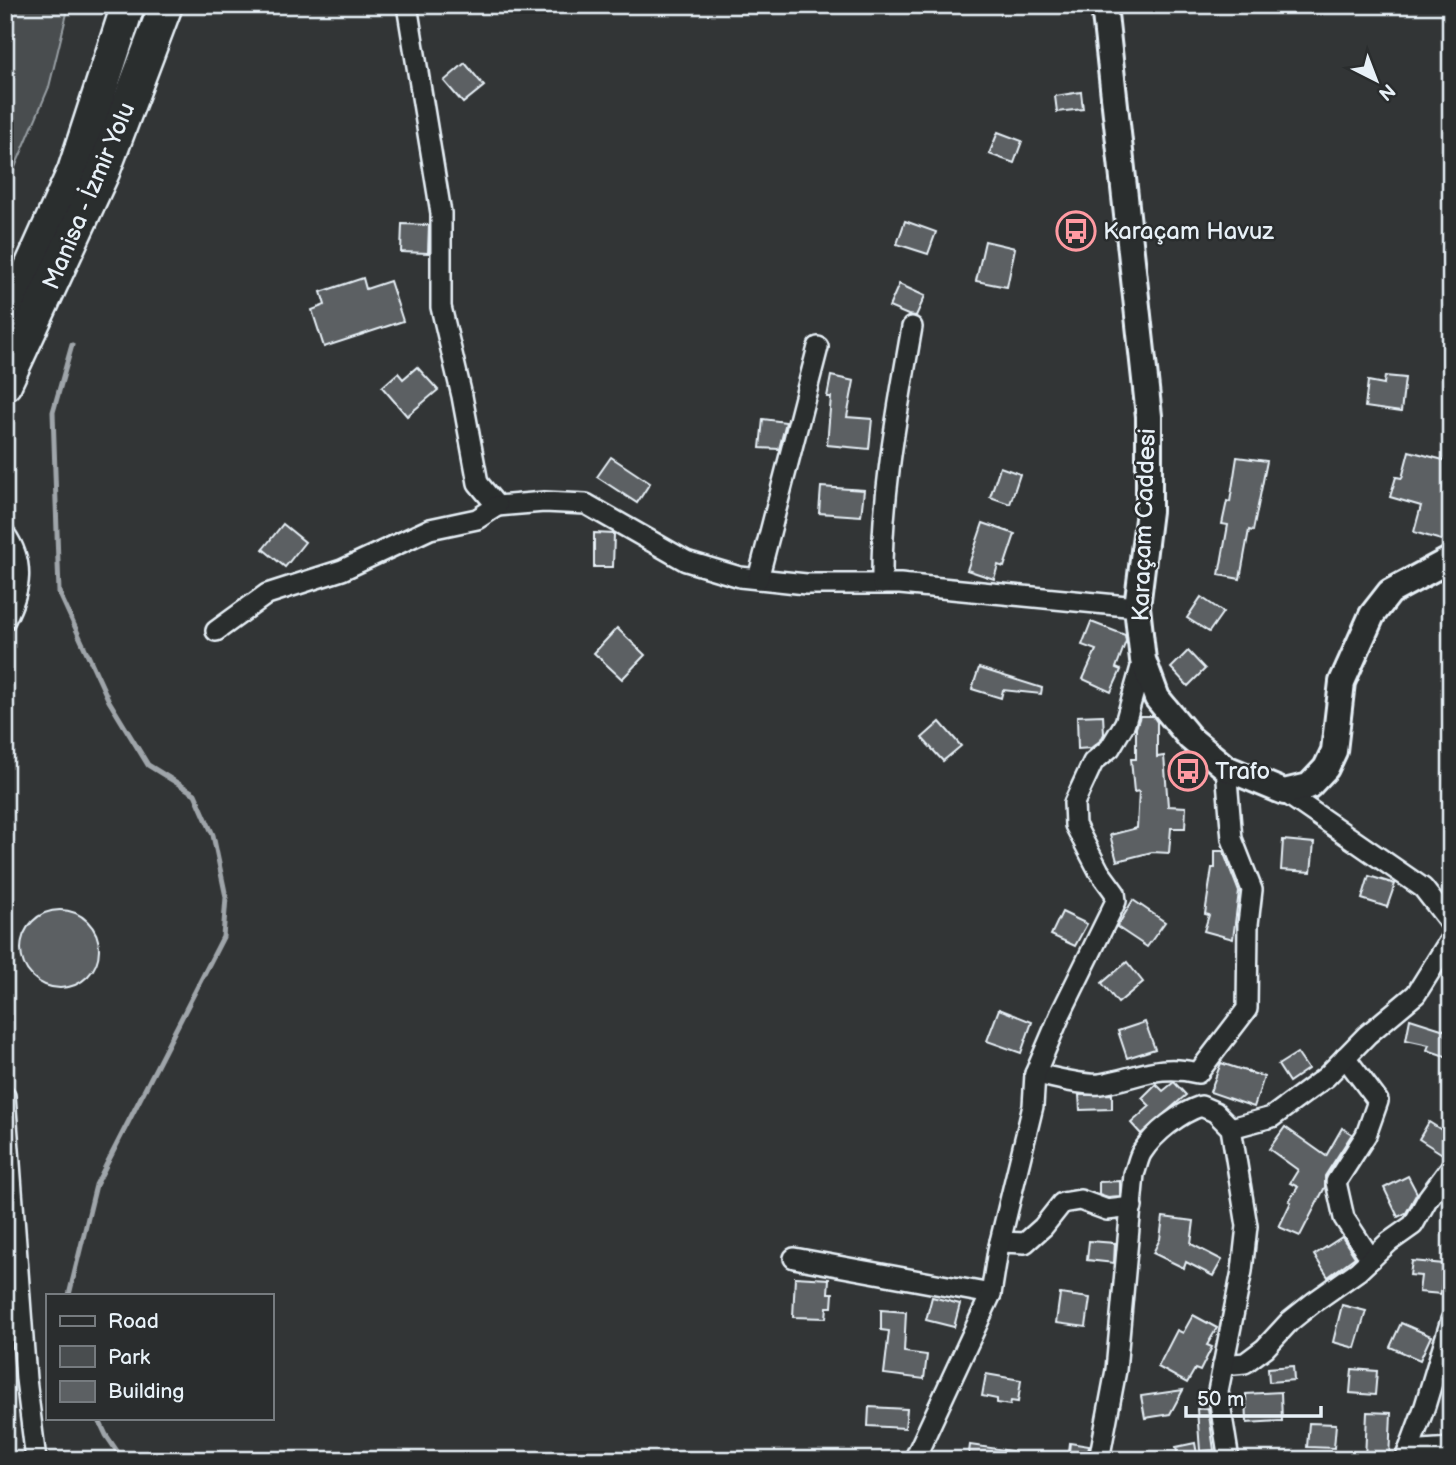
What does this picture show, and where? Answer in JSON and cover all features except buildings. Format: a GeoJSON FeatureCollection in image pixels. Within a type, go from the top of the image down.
{"type":"FeatureCollection","features":[{"type":"Feature","properties":{"kind":"highway","name":"Manisa - İzmir Yolu"},"geometry":{"type":"LineString","coordinates":[[5,325],[74,171],[128,5]]}},
{"type":"Feature","properties":{"kind":"highway","name":"Manisa - İzmir Yolu"},"geometry":{"type":"LineString","coordinates":[[5,384],[103,172],[166,5]]}},
{"type":"Feature","properties":{"kind":"street"},"geometry":{"type":"LineString","coordinates":[[407,5],[441,213],[441,307],[462,396],[478,483],[497,506]]}},
{"type":"Feature","properties":{"kind":"street","name":"Karaçam Caddesi"},"geometry":{"type":"LineString","coordinates":[[1104,5],[1149,416],[1149,511],[1137,607],[1143,660],[1157,698],[1190,738],[1226,768],[1284,792]]}},
{"type":"Feature","properties":{"kind":"street"},"geometry":{"type":"LineString","coordinates":[[882,584],[881,535],[891,447],[912,327]]}},
{"type":"Feature","properties":{"kind":"street"},"geometry":{"type":"LineString","coordinates":[[758,579],[818,347]]}},
{"type":"Feature","properties":{"kind":"street"},"geometry":{"type":"LineString","coordinates":[[216,631],[267,594],[342,570],[430,529],[477,519],[497,506],[544,502],[586,504],[686,561],[740,577],[806,584],[882,584],[1137,607]]}},
{"type":"Feature","properties":{"kind":"street"},"geometry":{"type":"LineString","coordinates":[[5,534],[16,550],[20,577],[5,620]]}},
{"type":"Feature","properties":{"kind":"street"},"geometry":{"type":"LineString","coordinates":[[1284,792],[1310,786],[1326,768],[1334,751],[1342,682],[1372,615],[1390,592],[1451,559]]}},
{"type":"Feature","properties":{"kind":"street"},"geometry":{"type":"LineString","coordinates":[[915,1460],[991,1294],[1000,1242],[1033,1106],[1035,1074],[1061,1013],[1116,901],[1115,893],[1099,871],[1075,825],[1074,803],[1093,762],[1111,748],[1125,723],[1143,660]]}},
{"type":"Feature","properties":{"kind":"street"},"geometry":{"type":"LineString","coordinates":[[1188,1110],[1198,1073],[1247,1009],[1248,924],[1252,890],[1232,839],[1226,768]]}},
{"type":"Feature","properties":{"kind":"street"},"geometry":{"type":"LineString","coordinates":[[1284,792],[1423,888],[1451,924]]}},
{"type":"Feature","properties":{"kind":"street"},"geometry":{"type":"LineString","coordinates":[[1231,1128],[1272,1117],[1326,1077],[1367,1035],[1416,995],[1451,938]]}},
{"type":"Feature","properties":{"kind":"street"},"geometry":{"type":"LineString","coordinates":[[1345,1057],[1378,1101],[1366,1135],[1336,1182],[1344,1218],[1371,1259]]}},
{"type":"Feature","properties":{"kind":"street"},"geometry":{"type":"LineString","coordinates":[[1035,1074],[1097,1084],[1157,1070],[1178,1068],[1198,1073]]}},
{"type":"Feature","properties":{"kind":"street"},"geometry":{"type":"LineString","coordinates":[[5,1096],[26,1379],[36,1460]]}},
{"type":"Feature","properties":{"kind":"street"},"geometry":{"type":"LineString","coordinates":[[1098,1460],[1116,1370],[1135,1174],[1142,1152],[1166,1126],[1188,1110],[1202,1106],[1215,1112],[1231,1128],[1247,1226],[1242,1271],[1218,1391],[1229,1460]]}},
{"type":"Feature","properties":{"kind":"street"},"geometry":{"type":"LineString","coordinates":[[1223,1365],[1245,1363],[1265,1348],[1289,1322],[1358,1271],[1413,1225],[1428,1198],[1451,1167]]}},
{"type":"Feature","properties":{"kind":"street"},"geometry":{"type":"LineString","coordinates":[[1000,1242],[1025,1243],[1043,1227],[1062,1203],[1080,1200],[1107,1210],[1132,1207]]}},
{"type":"Feature","properties":{"kind":"street"},"geometry":{"type":"LineString","coordinates":[[794,1258],[991,1294]]}},
{"type":"Feature","properties":{"kind":"street"},"geometry":{"type":"LineString","coordinates":[[1406,1455],[1425,1406],[1451,1320]]}},
{"type":"Feature","properties":{"kind":"street"},"geometry":{"type":"LineString","coordinates":[[1406,1455],[1451,1448]]}},
{"type":"Feature","properties":{"kind":"green space"},"geometry":{"type":"Polygon","coordinates":[[[5,5],[69,5],[49,87],[5,191],[5,5]]]}},
{"type":"Feature","properties":{"kind":"waterway"},"geometry":{"type":"LineString","coordinates":[[69,1294],[96,1185],[223,937],[226,897],[213,835],[195,794],[148,765],[109,701],[59,592],[53,412],[72,345]]}},
{"type":"Feature","properties":{"kind":"waterway"},"geometry":{"type":"LineString","coordinates":[[99,1420],[123,1460]]}},
{"type":"Feature","properties":{"kind":"place","name":"Karaçam Havuz"},"geometry":{"type":"Point","coordinates":[1076,231]}},
{"type":"Feature","properties":{"kind":"place","name":"Trafo"},"geometry":{"type":"Point","coordinates":[1188,771]}}]}
